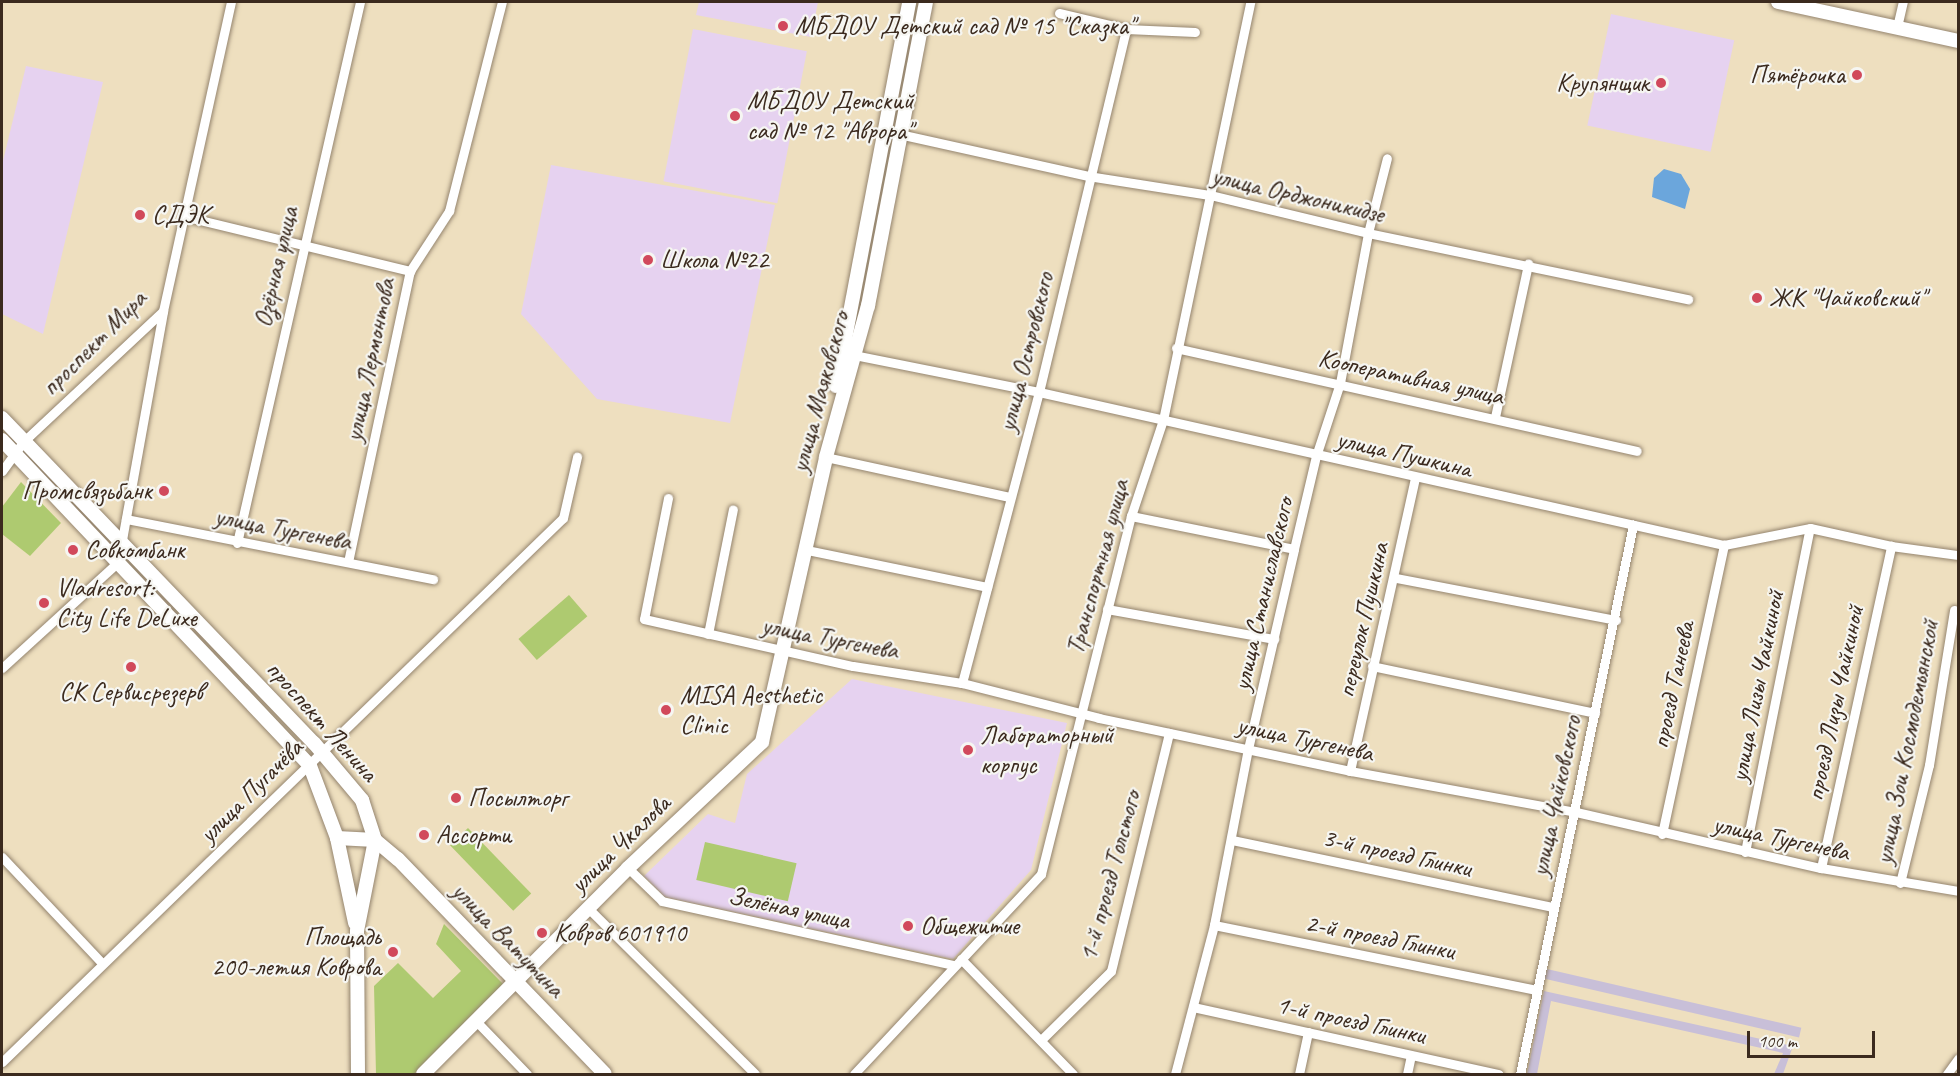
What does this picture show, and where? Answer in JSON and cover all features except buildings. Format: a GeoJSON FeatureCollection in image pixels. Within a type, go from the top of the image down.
{"type":"FeatureCollection","features":[{"type":"Feature","properties":{"kind":"street","name":"проспект Мира"},"geometry":{"type":"LineString","coordinates":[[2,471],[24,441],[163,311],[231,2]]}},
{"type":"Feature","properties":{"kind":"street","name":"Озёрная улица"},"geometry":{"type":"LineString","coordinates":[[237,543],[302,247],[360,2]]}},
{"type":"Feature","properties":{"kind":"street","name":"улица Лермонтова"},"geometry":{"type":"LineString","coordinates":[[348,562],[410,271],[449,211],[502,2]]}},
{"type":"Feature","properties":{"kind":"street","name":"улица Маяковского"},"geometry":{"type":"LineString","coordinates":[[724,776],[762,742],[785,652],[847,353],[909,2]]}},
{"type":"Feature","properties":{"kind":"street","name":"улица Маяковского"},"geometry":{"type":"LineString","coordinates":[[847,353],[868,306],[926,2]]}},
{"type":"Feature","properties":{"kind":"street","name":"Транспортная улица"},"geometry":{"type":"LineString","coordinates":[[854,1074],[1041,874],[1131,516],[1163,420],[1176,348],[1250,2]]}},
{"type":"Feature","properties":{"kind":"street"},"geometry":{"type":"LineString","coordinates":[[1778,2],[1959,41]]}},
{"type":"Feature","properties":{"kind":"street"},"geometry":{"type":"LineString","coordinates":[[1897,27],[1902,2]]}},
{"type":"Feature","properties":{"kind":"street"},"geometry":{"type":"LineString","coordinates":[[1059,13],[1126,29],[1195,32]]}},
{"type":"Feature","properties":{"kind":"street","name":"улица Островского"},"geometry":{"type":"LineString","coordinates":[[962,683],[1039,392],[1088,176],[1126,29]]}},
{"type":"Feature","properties":{"kind":"street","name":"улица Орджоникидзе"},"geometry":{"type":"LineString","coordinates":[[899,134],[1088,176],[1210,195],[1368,233],[1688,298]]}},
{"type":"Feature","properties":{"kind":"street","name":"улица Станиславского"},"geometry":{"type":"LineString","coordinates":[[1175,1074],[1214,925],[1248,749],[1316,456],[1340,383],[1368,233],[1387,158]]}},
{"type":"Feature","properties":{"kind":"street"},"geometry":{"type":"LineString","coordinates":[[183,216],[302,247],[410,271]]}},
{"type":"Feature","properties":{"kind":"street"},"geometry":{"type":"LineString","coordinates":[[1495,417],[1528,264]]}},
{"type":"Feature","properties":{"kind":"street"},"geometry":{"type":"LineString","coordinates":[[2,668],[118,562],[163,311]]}},
{"type":"Feature","properties":{"kind":"street","name":"Кооперативная улица"},"geometry":{"type":"LineString","coordinates":[[1176,348],[1495,417],[1637,451]]}},
{"type":"Feature","properties":{"kind":"street","name":"улица Пушкина"},"geometry":{"type":"LineString","coordinates":[[847,353],[1039,392],[1415,479],[1724,545],[1810,528],[1891,546],[1959,555]]}},
{"type":"Feature","properties":{"kind":"street","name":"проспект Ленина"},"geometry":{"type":"LineString","coordinates":[[2,418],[321,751],[362,800],[375,840]]}},
{"type":"Feature","properties":{"kind":"street","name":"проспект Ленина"},"geometry":{"type":"LineString","coordinates":[[2,440],[310,766],[337,838],[357,931]]}},
{"type":"Feature","properties":{"kind":"street","name":"улица Пугачёва"},"geometry":{"type":"LineString","coordinates":[[2,1062],[102,963],[310,766],[321,751],[563,518],[578,456]]}},
{"type":"Feature","properties":{"kind":"street"},"geometry":{"type":"LineString","coordinates":[[826,457],[1010,497]]}},
{"type":"Feature","properties":{"kind":"street","name":"переулок Пушкина"},"geometry":{"type":"LineString","coordinates":[[1350,771],[1372,666],[1396,578],[1415,479]]}},
{"type":"Feature","properties":{"kind":"street","name":"улица Тургенева"},"geometry":{"type":"LineString","coordinates":[[668,498],[645,618],[785,652],[962,683],[1169,733],[1350,771],[1576,812],[1662,834],[1821,868],[1900,883],[1959,891]]}},
{"type":"Feature","properties":{"kind":"street"},"geometry":{"type":"LineString","coordinates":[[708,634],[733,509]]}},
{"type":"Feature","properties":{"kind":"street"},"geometry":{"type":"LineString","coordinates":[[1131,516],[1294,549]]}},
{"type":"Feature","properties":{"kind":"street","name":"улица Тургенева"},"geometry":{"type":"LineString","coordinates":[[126,519],[237,543],[433,579]]}},
{"type":"Feature","properties":{"kind":"street","name":"улица Чайковского"},"geometry":{"type":"LineString","coordinates":[[1520,1074],[1553,907],[1576,812],[1616,620],[1633,525]]}},
{"type":"Feature","properties":{"kind":"street","name":"улица Лизы Чайкиной"},"geometry":{"type":"LineString","coordinates":[[1745,852],[1810,528]]}},
{"type":"Feature","properties":{"kind":"street","name":"проезд Танеева"},"geometry":{"type":"LineString","coordinates":[[1662,834],[1724,545]]}},
{"type":"Feature","properties":{"kind":"street","name":"проезд Лизы Чайкиной"},"geometry":{"type":"LineString","coordinates":[[1821,868],[1891,546]]}},
{"type":"Feature","properties":{"kind":"street"},"geometry":{"type":"LineString","coordinates":[[807,550],[987,587]]}},
{"type":"Feature","properties":{"kind":"street"},"geometry":{"type":"LineString","coordinates":[[1396,578],[1616,620]]}},
{"type":"Feature","properties":{"kind":"street"},"geometry":{"type":"LineString","coordinates":[[1107,609],[1274,639]]}},
{"type":"Feature","properties":{"kind":"street","name":"улица Зои Космодемьянской"},"geometry":{"type":"LineString","coordinates":[[1900,883],[1929,765],[1954,610]]}},
{"type":"Feature","properties":{"kind":"street"},"geometry":{"type":"LineString","coordinates":[[1372,666],[1595,713]]}},
{"type":"Feature","properties":{"kind":"street","name":"1-й проезд Толстого"},"geometry":{"type":"LineString","coordinates":[[1041,1040],[1111,971],[1169,733]]}},
{"type":"Feature","properties":{"kind":"street","name":"улица Чкалова"},"geometry":{"type":"LineString","coordinates":[[423,1074],[628,868],[724,776]]}},
{"type":"Feature","properties":{"kind":"street"},"geometry":{"type":"LineString","coordinates":[[337,838],[375,840],[357,931],[357,1074]]}},
{"type":"Feature","properties":{"kind":"street","name":"улица Ватутина"},"geometry":{"type":"LineString","coordinates":[[375,840],[605,1074]]}},
{"type":"Feature","properties":{"kind":"street","name":"3-й проезд Глинки"},"geometry":{"type":"LineString","coordinates":[[1232,840],[1553,907]]}},
{"type":"Feature","properties":{"kind":"street"},"geometry":{"type":"LineString","coordinates":[[2,856],[102,963]]}},
{"type":"Feature","properties":{"kind":"street","name":"Зелёная улица"},"geometry":{"type":"LineString","coordinates":[[628,868],[662,901],[957,962]]}},
{"type":"Feature","properties":{"kind":"street"},"geometry":{"type":"LineString","coordinates":[[588,908],[754,1074]]}},
{"type":"Feature","properties":{"kind":"street","name":"2-й проезд Глинки"},"geometry":{"type":"LineString","coordinates":[[1214,925],[1537,990]]}},
{"type":"Feature","properties":{"kind":"street"},"geometry":{"type":"LineString","coordinates":[[957,962],[1041,1040],[1073,1074]]}},
{"type":"Feature","properties":{"kind":"street","name":"1-й проезд Глинки"},"geometry":{"type":"LineString","coordinates":[[1193,1007],[1499,1074]]}},
{"type":"Feature","properties":{"kind":"street"},"geometry":{"type":"LineString","coordinates":[[476,1021],[527,1074]]}},
{"type":"Feature","properties":{"kind":"street"},"geometry":{"type":"LineString","coordinates":[[1299,1074],[1308,1032]]}},
{"type":"Feature","properties":{"kind":"street"},"geometry":{"type":"LineString","coordinates":[[1407,1074],[1411,1055]]}},
{"type":"Feature","properties":{"kind":"street"},"geometry":{"type":"LineString","coordinates":[[1947,1074],[1959,1059]]}},
{"type":"Feature","properties":{"kind":"shaded area","name":"МБДОУ Детский сад № 15 \"Сказка\""},"geometry":{"type":"Polygon","coordinates":[[[699,2],[818,2],[811,37],[696,15],[699,2]]]}},
{"type":"Feature","properties":{"kind":"shaded area","name":"Крупянщик"},"geometry":{"type":"Polygon","coordinates":[[[1611,14],[1734,40],[1711,152],[1587,126],[1611,14]]]}},
{"type":"Feature","properties":{"kind":"shaded area","name":"МБДОУ Детский сад № 12 \"Аврора\""},"geometry":{"type":"Polygon","coordinates":[[[693,29],[807,51],[777,203],[663,181],[693,29]]]}},
{"type":"Feature","properties":{"kind":"shaded area"},"geometry":{"type":"Polygon","coordinates":[[[26,66],[103,82],[43,334],[2,314],[2,165],[26,66]]]}},
{"type":"Feature","properties":{"kind":"shaded area","name":"Школа №22"},"geometry":{"type":"Polygon","coordinates":[[[551,165],[775,205],[730,423],[597,399],[521,314],[551,165]]]}},
{"type":"Feature","properties":{"kind":"shaded area"},"geometry":{"type":"Polygon","coordinates":[[[852,679],[1067,723],[1031,870],[953,959],[665,897],[644,876],[708,814],[735,823],[747,774],[852,679]]]}},
{"type":"Feature","properties":{"kind":"shaded area"},"geometry":{"type":"Polygon","coordinates":[[[1547,969],[1801,1028],[1799,1037],[1545,979],[1547,969]]]}},
{"type":"Feature","properties":{"kind":"shaded area"},"geometry":{"type":"Polygon","coordinates":[[[1544,991],[1793,1046],[1783,1074],[1774,1074],[1783,1053],[1551,1001],[1537,1074],[1527,1074],[1544,991]]]}},
{"type":"Feature","properties":{"kind":"green space"},"geometry":{"type":"Polygon","coordinates":[[[21,482],[61,523],[30,556],[2,534],[2,507],[21,482]]]}},
{"type":"Feature","properties":{"kind":"green space"},"geometry":{"type":"Polygon","coordinates":[[[569,595],[587,616],[537,660],[518,639],[569,595]]]}},
{"type":"Feature","properties":{"kind":"green space"},"geometry":{"type":"Polygon","coordinates":[[[468,828],[531,893],[513,911],[450,845],[468,828]]]}},
{"type":"Feature","properties":{"kind":"green space"},"geometry":{"type":"Polygon","coordinates":[[[705,842],[797,863],[788,901],[696,880],[705,842]]]}},
{"type":"Feature","properties":{"kind":"green space"},"geometry":{"type":"Polygon","coordinates":[[[444,924],[504,985],[414,1074],[376,1074],[374,986],[398,963],[433,998],[461,971],[436,944],[444,924]]]}},
{"type":"Feature","properties":{"kind":"water"},"geometry":{"type":"Polygon","coordinates":[[[1664,169],[1681,174],[1690,189],[1685,209],[1652,197],[1654,178],[1664,169]]]}},
{"type":"Feature","properties":{"kind":"place","name":"МБДОУ Детский сад № 15 \"Сказка\""},"geometry":{"type":"Point","coordinates":[783,26]}},
{"type":"Feature","properties":{"kind":"place","name":"Пятёрочка"},"geometry":{"type":"Point","coordinates":[1857,75]}},
{"type":"Feature","properties":{"kind":"place","name":"Крупянщик"},"geometry":{"type":"Point","coordinates":[1661,83]}},
{"type":"Feature","properties":{"kind":"place","name":"МБДОУ Детский сад № 12 \"Аврора\""},"geometry":{"type":"Point","coordinates":[735,116]}},
{"type":"Feature","properties":{"kind":"place","name":"СДЭК"},"geometry":{"type":"Point","coordinates":[140,215]}},
{"type":"Feature","properties":{"kind":"place","name":"Школа №22"},"geometry":{"type":"Point","coordinates":[648,260]}},
{"type":"Feature","properties":{"kind":"place","name":"ЖК \"Чайковский\""},"geometry":{"type":"Point","coordinates":[1757,298]}},
{"type":"Feature","properties":{"kind":"place","name":"Промсвязьбанк"},"geometry":{"type":"Point","coordinates":[164,491]}},
{"type":"Feature","properties":{"kind":"place","name":"Совкомбанк"},"geometry":{"type":"Point","coordinates":[73,550]}},
{"type":"Feature","properties":{"kind":"place","name":"Vladresort: City Life DeLuxe"},"geometry":{"type":"Point","coordinates":[44,603]}},
{"type":"Feature","properties":{"kind":"place","name":"СК Сервисрезерв"},"geometry":{"type":"Point","coordinates":[131,667]}},
{"type":"Feature","properties":{"kind":"place","name":"MISA Aesthetic Clinic"},"geometry":{"type":"Point","coordinates":[666,710]}},
{"type":"Feature","properties":{"kind":"place","name":"Лабораторный корпус"},"geometry":{"type":"Point","coordinates":[968,750]}},
{"type":"Feature","properties":{"kind":"place","name":"Посылторг"},"geometry":{"type":"Point","coordinates":[456,798]}},
{"type":"Feature","properties":{"kind":"place","name":"Ассорти"},"geometry":{"type":"Point","coordinates":[424,835]}},
{"type":"Feature","properties":{"kind":"place","name":"Общежитие"},"geometry":{"type":"Point","coordinates":[908,926]}},
{"type":"Feature","properties":{"kind":"place","name":"Ковров 601910"},"geometry":{"type":"Point","coordinates":[542,933]}},
{"type":"Feature","properties":{"kind":"place","name":"Площадь 200-летия Коврова"},"geometry":{"type":"Point","coordinates":[393,952]}}]}
